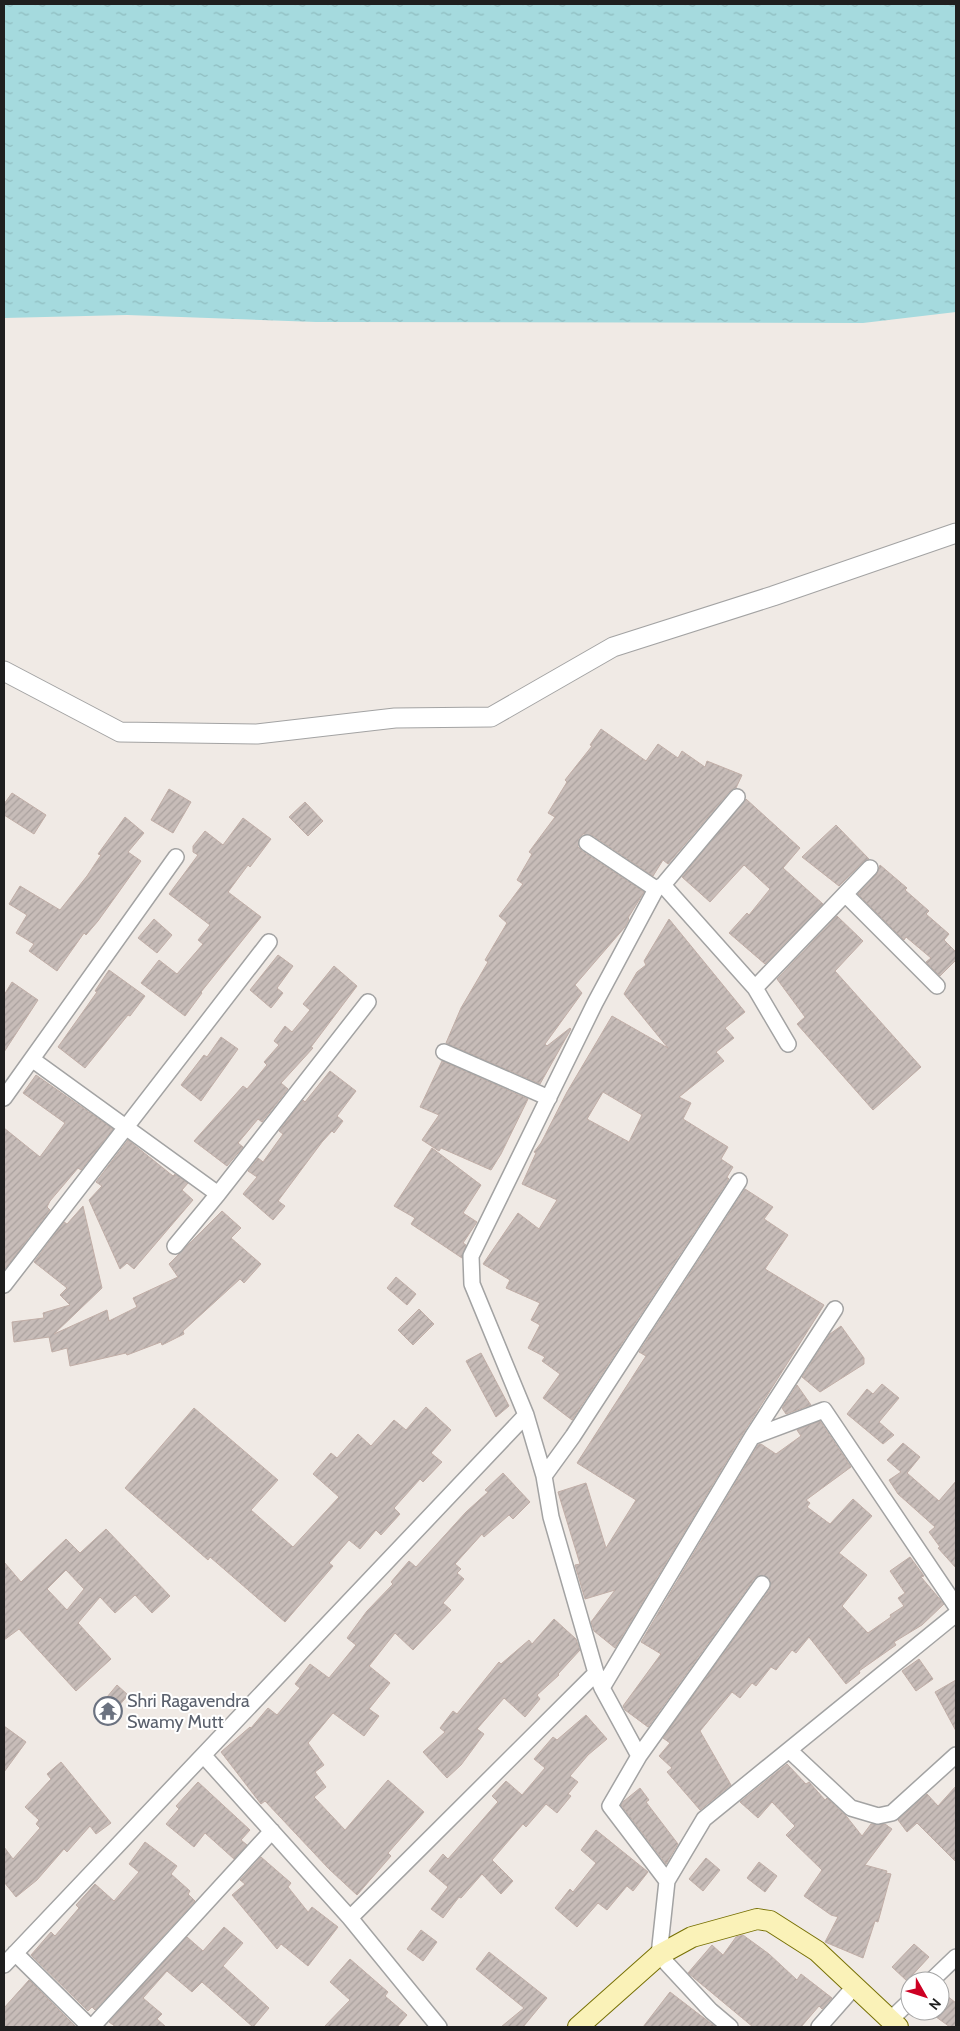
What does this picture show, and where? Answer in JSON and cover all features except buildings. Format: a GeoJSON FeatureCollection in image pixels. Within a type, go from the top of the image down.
{"type":"FeatureCollection","features":[{"type":"Feature","properties":{"kind":"main road"},"geometry":{"type":"LineString","coordinates":[[578,2027],[659,1955],[692,1937],[757,1919],[770,1921],[817,1951],[894,2024]]}},
{"type":"Feature","properties":{"kind":"street"},"geometry":{"type":"LineString","coordinates":[[4,671],[120,732],[257,734],[395,718],[491,717],[613,647],[956,534]]}},
{"type":"Feature","properties":{"kind":"street"},"geometry":{"type":"LineString","coordinates":[[639,1756],[602,1688],[596,1673],[551,1517],[544,1476],[526,1416],[472,1284],[471,1256],[595,1003],[659,887],[738,797]]}},
{"type":"Feature","properties":{"kind":"street"},"geometry":{"type":"LineString","coordinates":[[587,844],[659,887],[755,988],[788,1044]]}},
{"type":"Feature","properties":{"kind":"street"},"geometry":{"type":"LineString","coordinates":[[4,1098],[33,1060],[176,857]]}},
{"type":"Feature","properties":{"kind":"street"},"geometry":{"type":"LineString","coordinates":[[755,988],[870,868]]}},
{"type":"Feature","properties":{"kind":"street"},"geometry":{"type":"LineString","coordinates":[[844,894],[937,986]]}},
{"type":"Feature","properties":{"kind":"street"},"geometry":{"type":"LineString","coordinates":[[4,1286],[269,942]]}},
{"type":"Feature","properties":{"kind":"street"},"geometry":{"type":"LineString","coordinates":[[176,1246],[368,1002]]}},
{"type":"Feature","properties":{"kind":"street"},"geometry":{"type":"LineString","coordinates":[[444,1052],[549,1098]]}},
{"type":"Feature","properties":{"kind":"street"},"geometry":{"type":"LineString","coordinates":[[33,1060],[218,1194]]}},
{"type":"Feature","properties":{"kind":"street"},"geometry":{"type":"LineString","coordinates":[[544,1476],[573,1436],[739,1181]]}},
{"type":"Feature","properties":{"kind":"street"},"geometry":{"type":"LineString","coordinates":[[602,1688],[752,1437],[834,1309]]}},
{"type":"Feature","properties":{"kind":"street"},"geometry":{"type":"LineString","coordinates":[[752,1437],[824,1410],[956,1606]]}},
{"type":"Feature","properties":{"kind":"street"},"geometry":{"type":"LineString","coordinates":[[4,1965],[526,1416]]}},
{"type":"Feature","properties":{"kind":"street"},"geometry":{"type":"LineString","coordinates":[[667,1881],[610,1806],[639,1756],[762,1584]]}},
{"type":"Feature","properties":{"kind":"street"},"geometry":{"type":"LineString","coordinates":[[730,2027],[711,2011],[659,1955],[667,1881],[704,1819],[956,1614]]}},
{"type":"Feature","properties":{"kind":"street"},"geometry":{"type":"LineString","coordinates":[[350,1918],[596,1673]]}},
{"type":"Feature","properties":{"kind":"street"},"geometry":{"type":"LineString","coordinates":[[789,1750],[851,1808],[878,1816],[892,1813],[956,1755]]}},
{"type":"Feature","properties":{"kind":"street"},"geometry":{"type":"LineString","coordinates":[[204,1756],[350,1918],[429,2024]]}},
{"type":"Feature","properties":{"kind":"street"},"geometry":{"type":"LineString","coordinates":[[15,1953],[91,2027],[272,1830]]}},
{"type":"Feature","properties":{"kind":"street"},"geometry":{"type":"LineString","coordinates":[[941,1971],[956,1957]]}},
{"type":"Feature","properties":{"kind":"street"},"geometry":{"type":"LineString","coordinates":[[819,2027],[855,1986]]}},
{"type":"Feature","properties":{"kind":"water"},"geometry":{"type":"Polygon","coordinates":[[[4,4],[956,4],[956,312],[863,323],[316,322],[127,315],[4,318],[4,4]]]}},
{"type":"Feature","properties":{"kind":"place","name":"Shri Ragavendra Swamy Mutt"},"geometry":{"type":"Point","coordinates":[108,1711]}}]}
